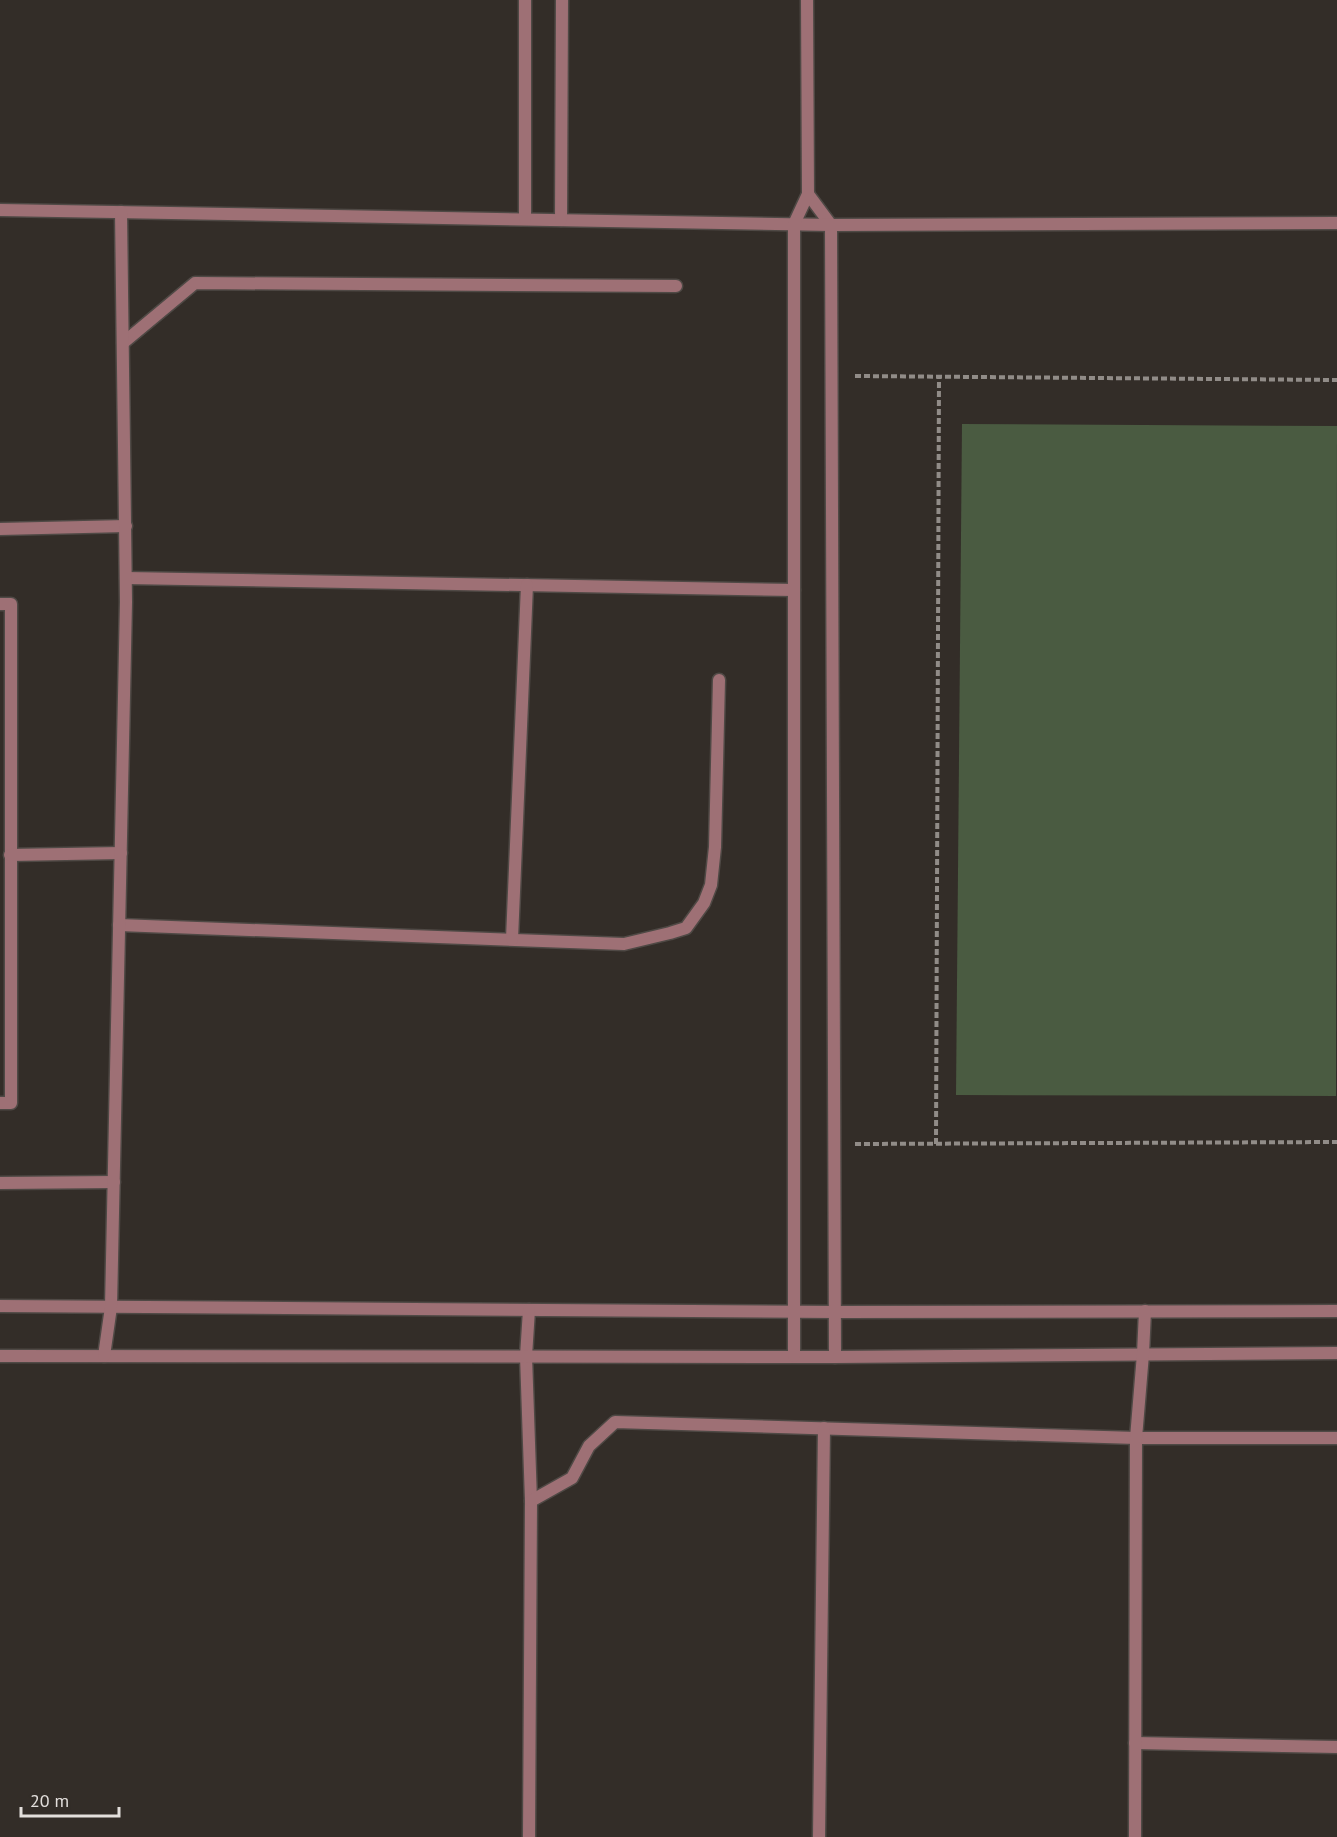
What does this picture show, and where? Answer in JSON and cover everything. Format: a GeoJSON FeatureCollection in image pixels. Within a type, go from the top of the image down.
{"type":"FeatureCollection","features":[{"type":"Feature","properties":{"kind":"lane"},"geometry":{"type":"LineString","coordinates":[[525,0],[525,219]]}},
{"type":"Feature","properties":{"kind":"lane"},"geometry":{"type":"LineString","coordinates":[[561,220],[562,0]]}},
{"type":"Feature","properties":{"kind":"lane"},"geometry":{"type":"LineString","coordinates":[[794,1356],[794,224],[808,194],[807,0]]}},
{"type":"Feature","properties":{"kind":"lane"},"geometry":{"type":"LineString","coordinates":[[808,194],[831,225],[835,1357]]}},
{"type":"Feature","properties":{"kind":"lane"},"geometry":{"type":"LineString","coordinates":[[0,210],[831,225],[1337,223]]}},
{"type":"Feature","properties":{"kind":"lane"},"geometry":{"type":"LineString","coordinates":[[104,1356],[111,1307],[126,578],[121,212]]}},
{"type":"Feature","properties":{"kind":"lane"},"geometry":{"type":"LineString","coordinates":[[123,343],[195,283],[676,286]]}},
{"type":"Feature","properties":{"kind":"lane"},"geometry":{"type":"LineString","coordinates":[[0,529],[126,526]]}},
{"type":"Feature","properties":{"kind":"lane"},"geometry":{"type":"LineString","coordinates":[[126,578],[794,590]]}},
{"type":"Feature","properties":{"kind":"lane"},"geometry":{"type":"LineString","coordinates":[[512,939],[527,585]]}},
{"type":"Feature","properties":{"kind":"lane"},"geometry":{"type":"LineString","coordinates":[[0,604],[11,604],[11,1103],[0,1103]]}},
{"type":"Feature","properties":{"kind":"lane"},"geometry":{"type":"LineString","coordinates":[[119,925],[624,944],[686,928],[704,903],[711,885],[715,847],[719,680]]}},
{"type":"Feature","properties":{"kind":"lane"},"geometry":{"type":"LineString","coordinates":[[10,855],[121,853]]}},
{"type":"Feature","properties":{"kind":"lane"},"geometry":{"type":"LineString","coordinates":[[0,1183],[114,1182]]}},
{"type":"Feature","properties":{"kind":"lane"},"geometry":{"type":"LineString","coordinates":[[0,1306],[835,1312],[1337,1311]]}},
{"type":"Feature","properties":{"kind":"lane"},"geometry":{"type":"LineString","coordinates":[[529,1310],[526,1356],[531,1501],[529,1837]]}},
{"type":"Feature","properties":{"kind":"lane"},"geometry":{"type":"LineString","coordinates":[[1135,1837],[1136,1438],[1145,1311]]}},
{"type":"Feature","properties":{"kind":"lane"},"geometry":{"type":"LineString","coordinates":[[0,1356],[835,1357],[1337,1353]]}},
{"type":"Feature","properties":{"kind":"lane"},"geometry":{"type":"LineString","coordinates":[[531,1501],[572,1478],[589,1446],[615,1422],[1136,1438],[1337,1438]]}},
{"type":"Feature","properties":{"kind":"lane"},"geometry":{"type":"LineString","coordinates":[[819,1837],[824,1428]]}},
{"type":"Feature","properties":{"kind":"lane"},"geometry":{"type":"LineString","coordinates":[[1135,1743],[1337,1747]]}},
{"type":"Feature","properties":{"kind":"path"},"geometry":{"type":"LineString","coordinates":[[832,376],[1337,380]]}},
{"type":"Feature","properties":{"kind":"path"},"geometry":{"type":"LineString","coordinates":[[936,1144],[939,377]]}},
{"type":"Feature","properties":{"kind":"path"},"geometry":{"type":"LineString","coordinates":[[834,1144],[1337,1142]]}},
{"type":"Feature","properties":{"kind":"green space"},"geometry":{"type":"Polygon","coordinates":[[[962,424],[1337,426],[1336,1096],[956,1095],[962,424]]]}}]}
